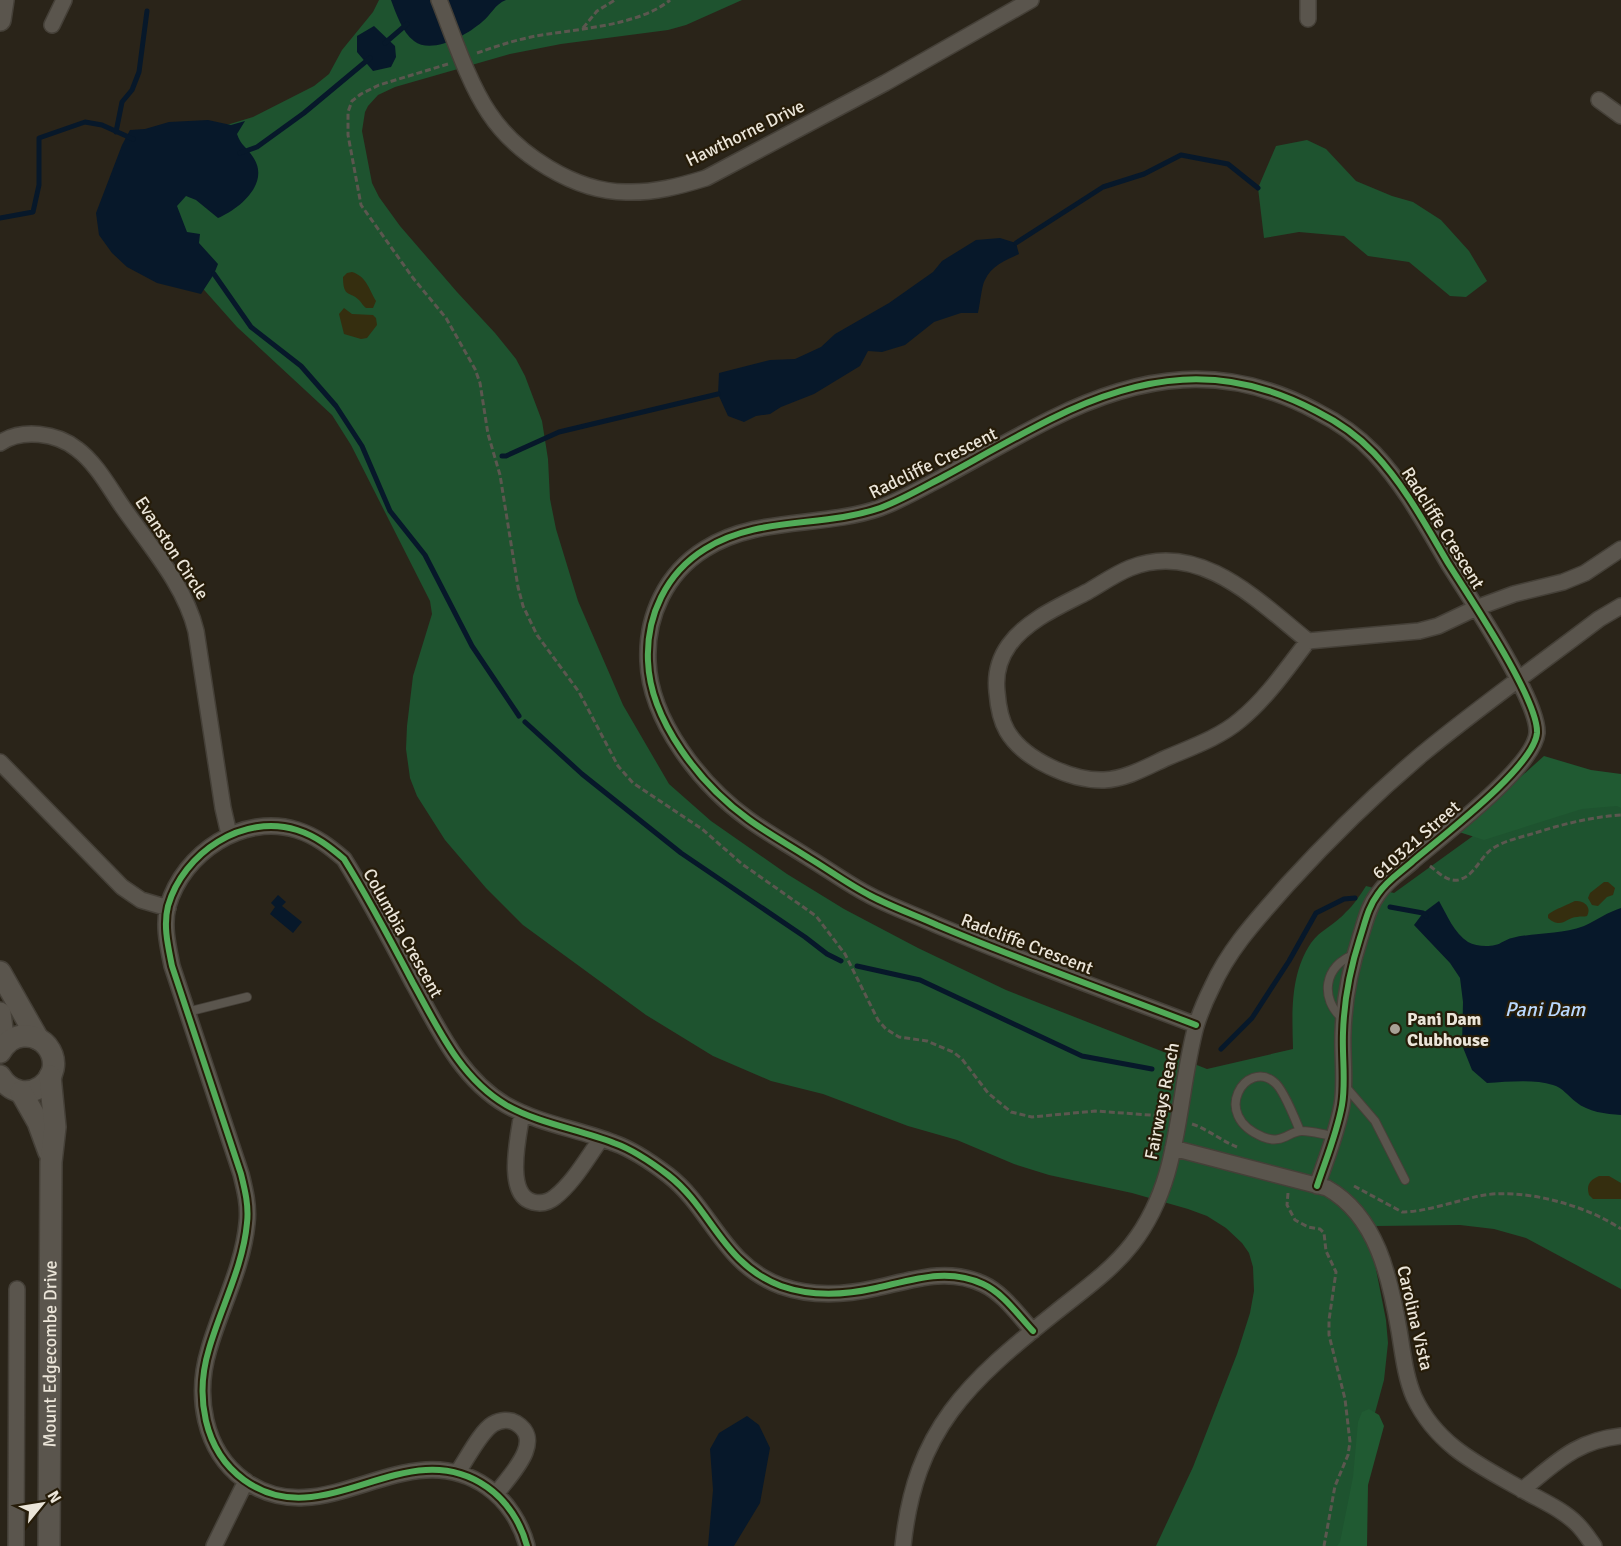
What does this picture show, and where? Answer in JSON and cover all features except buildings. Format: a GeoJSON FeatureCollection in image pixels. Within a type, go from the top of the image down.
{"type":"FeatureCollection","features":[{"type":"Feature","properties":{"kind":"street"},"geometry":{"type":"LineString","coordinates":[[0,20],[3,0]]}},
{"type":"Feature","properties":{"kind":"street"},"geometry":{"type":"LineString","coordinates":[[52,25],[64,0]]}},
{"type":"Feature","properties":{"kind":"street","name":"Hawthorne Drive"},"geometry":{"type":"LineString","coordinates":[[439,0],[460,54],[488,111],[504,133],[547,167],[596,188],[624,193],[677,187],[706,178],[885,83],[1031,0]]}},
{"type":"Feature","properties":{"kind":"street"},"geometry":{"type":"LineString","coordinates":[[1308,0],[1308,19]]}},
{"type":"Feature","properties":{"kind":"street"},"geometry":{"type":"LineString","coordinates":[[1599,100],[1621,116]]}},
{"type":"Feature","properties":{"kind":"street","name":"Radcliffe Crescent"},"geometry":{"type":"LineString","coordinates":[[1196,1024],[974,940],[870,896],[746,818],[708,785],[679,746],[658,708],[648,677],[647,648],[651,621],[662,595],[678,570],[703,550],[733,535],[757,528],[840,518],[883,507],[1053,418],[1099,397],[1136,385],[1174,380],[1209,379],[1252,385],[1294,399],[1340,423],[1368,447],[1409,495],[1518,680]]}},
{"type":"Feature","properties":{"kind":"street","name":"Evanston Circle"},"geometry":{"type":"LineString","coordinates":[[0,443],[7,438],[28,433],[54,437],[77,448],[98,472],[178,587],[192,612],[196,631],[229,834]]}},
{"type":"Feature","properties":{"kind":"street"},"geometry":{"type":"LineString","coordinates":[[1308,641],[1260,702],[1239,722],[1207,740],[1130,774],[1106,780],[1079,778],[1050,767],[1025,751],[1007,731],[999,708],[996,682],[999,662],[1008,645],[1021,631],[1130,568],[1147,563],[1166,560],[1187,561],[1210,570],[1230,580],[1308,641],[1419,631],[1438,626],[1476,608],[1514,594],[1563,582],[1585,573],[1621,549]]}},
{"type":"Feature","properties":{"kind":"street","name":"Fairways Reach"},"geometry":{"type":"LineString","coordinates":[[903,1546],[906,1520],[917,1475],[934,1436],[955,1404],[987,1369],[1099,1278],[1132,1245],[1149,1218],[1165,1184],[1196,1024],[1213,984],[1234,946],[1295,877],[1370,801],[1421,755],[1599,619],[1621,606]]}},
{"type":"Feature","properties":{"kind":"street","name":"610321 Street"},"geometry":{"type":"LineString","coordinates":[[1317,1186],[1334,1137],[1343,1101],[1346,994],[1354,955],[1370,907],[1384,886],[1475,808],[1519,767],[1532,750],[1537,734],[1535,717],[1518,680]]}},
{"type":"Feature","properties":{"kind":"street"},"geometry":{"type":"LineString","coordinates":[[0,762],[122,887],[141,900],[168,908]]}},
{"type":"Feature","properties":{"kind":"street","name":"Columbia Crescent"},"geometry":{"type":"LineString","coordinates":[[527,1546],[517,1521],[496,1494],[480,1483],[457,1473],[441,1469],[415,1470],[330,1494],[301,1498],[273,1493],[246,1481],[227,1464],[214,1445],[204,1417],[202,1395],[208,1350],[242,1253],[248,1223],[247,1198],[242,1174],[172,966],[166,938],[168,908],[176,886],[188,867],[205,850],[229,834],[276,826],[297,830],[323,842],[344,859],[451,1052],[476,1082],[505,1104],[522,1113],[644,1156],[672,1178],[696,1205],[726,1247],[747,1267],[780,1286],[814,1294],[842,1294],[926,1276],[954,1276],[983,1284],[1001,1297],[1033,1330]]}},
{"type":"Feature","properties":{"kind":"street"},"geometry":{"type":"LineString","coordinates":[[0,972],[38,1039]]}},
{"type":"Feature","properties":{"kind":"street"},"geometry":{"type":"LineString","coordinates":[[0,1013],[2,1049]]}},
{"type":"Feature","properties":{"kind":"street"},"geometry":{"type":"LineString","coordinates":[[2,1049],[20,1036],[38,1039]]}},
{"type":"Feature","properties":{"kind":"street","name":"Mount Edgecombe Drive"},"geometry":{"type":"LineString","coordinates":[[38,1039],[47,1047],[52,1056],[53,1068],[50,1076],[55,1127],[51,1162],[49,1546]]}},
{"type":"Feature","properties":{"kind":"street"},"geometry":{"type":"LineString","coordinates":[[8,1087],[38,1089],[50,1076]]}},
{"type":"Feature","properties":{"kind":"street","name":"Mount Edgecombe Drive"},"geometry":{"type":"LineString","coordinates":[[8,1087],[38,1122],[51,1162]]}},
{"type":"Feature","properties":{"kind":"street"},"geometry":{"type":"LineString","coordinates":[[522,1113],[515,1167],[516,1183],[527,1200],[535,1203],[545,1203],[564,1188],[601,1139]]}},
{"type":"Feature","properties":{"kind":"street","name":"Carolina Vista"},"geometry":{"type":"LineString","coordinates":[[1173,1148],[1327,1188],[1349,1203],[1372,1238],[1382,1260],[1392,1291],[1405,1369],[1415,1397],[1427,1419],[1449,1445],[1481,1467],[1556,1507],[1577,1524],[1594,1546]]}},
{"type":"Feature","properties":{"kind":"street"},"geometry":{"type":"LineString","coordinates":[[16,1546],[17,1289]]}},
{"type":"Feature","properties":{"kind":"street"},"geometry":{"type":"LineString","coordinates":[[457,1473],[487,1429],[495,1422],[506,1420],[516,1423],[524,1431],[529,1442],[526,1451],[496,1494]]}},
{"type":"Feature","properties":{"kind":"street"},"geometry":{"type":"LineString","coordinates":[[1522,1490],[1572,1450],[1604,1438],[1621,1436]]}},
{"type":"Feature","properties":{"kind":"street"},"geometry":{"type":"LineString","coordinates":[[214,1546],[246,1481]]}},
{"type":"Feature","properties":{"kind":"lane"},"geometry":{"type":"LineString","coordinates":[[187,1012],[247,998]]}},
{"type":"Feature","properties":{"kind":"lane"},"geometry":{"type":"LineString","coordinates":[[1300,1131],[1281,1090],[1274,1081],[1263,1077],[1253,1078],[1241,1086],[1234,1107],[1241,1122],[1251,1131],[1273,1139],[1287,1138],[1300,1131],[1334,1137]]}},
{"type":"Feature","properties":{"kind":"lane"},"geometry":{"type":"LineString","coordinates":[[1343,1084],[1376,1121],[1405,1180]]}},
{"type":"Feature","properties":{"kind":"path"},"geometry":{"type":"LineString","coordinates":[[583,29],[597,11],[615,0]]}},
{"type":"Feature","properties":{"kind":"path"},"geometry":{"type":"LineString","coordinates":[[446,318],[363,210],[348,135],[348,112],[352,101],[371,89],[460,54],[638,17],[658,9],[670,0]]}},
{"type":"Feature","properties":{"kind":"path"},"geometry":{"type":"LineString","coordinates":[[1418,857],[1444,877],[1458,880],[1472,873],[1490,850],[1505,842],[1562,824],[1621,815]]}},
{"type":"Feature","properties":{"kind":"path"},"geometry":{"type":"LineString","coordinates":[[1293,1179],[1287,1200],[1289,1210],[1300,1223],[1322,1231],[1325,1236],[1326,1251],[1336,1272],[1329,1335],[1349,1420],[1349,1449],[1335,1486],[1323,1546]]}},
{"type":"Feature","properties":{"kind":"path"},"geometry":{"type":"LineString","coordinates":[[1396,1210],[1409,1212],[1482,1195],[1529,1196],[1561,1201],[1607,1220],[1621,1229]]}},
{"type":"Feature","properties":{"kind":"green space"},"geometry":{"type":"Polygon","coordinates":[[[379,0],[742,0],[686,25],[668,30],[561,44],[510,54],[395,87],[378,95],[368,106],[362,131],[372,183],[379,197],[400,226],[495,333],[516,359],[525,376],[542,421],[548,459],[550,499],[556,529],[578,601],[623,705],[669,784],[711,821],[787,874],[844,909],[1006,990],[1207,1069],[1293,1049],[1294,994],[1304,955],[1315,938],[1349,909],[1366,886],[1394,893],[1484,828],[1621,788],[1621,1289],[1526,1238],[1494,1229],[1460,1225],[1377,1226],[1362,1234],[1373,1254],[1386,1320],[1388,1343],[1384,1380],[1370,1431],[1349,1546],[1156,1546],[1193,1467],[1237,1354],[1250,1313],[1254,1291],[1253,1267],[1249,1253],[1226,1228],[1207,1216],[1188,1209],[1132,1193],[1049,1175],[1014,1164],[957,1140],[908,1126],[823,1094],[771,1081],[713,1056],[646,1015],[523,925],[486,888],[445,840],[417,796],[410,778],[406,749],[407,726],[413,676],[432,614],[430,601],[351,445],[332,415],[237,327],[190,274],[131,188],[207,131],[253,117],[314,86],[329,74],[342,50],[373,12],[379,0]]]}},
{"type":"Feature","properties":{"kind":"green space"},"geometry":{"type":"Polygon","coordinates":[[[1307,140],[1326,149],[1356,181],[1413,202],[1441,220],[1469,251],[1487,281],[1466,297],[1450,296],[1409,262],[1368,256],[1344,236],[1299,232],[1264,238],[1258,188],[1276,146],[1307,140]]]}},
{"type":"Feature","properties":{"kind":"green space"},"geometry":{"type":"Polygon","coordinates":[[[1544,756],[1591,770],[1621,774],[1621,808],[1617,806],[1582,809],[1484,840],[1459,832],[1544,756]]]}},
{"type":"Feature","properties":{"kind":"green space"},"geometry":{"type":"Polygon","coordinates":[[[1369,1409],[1379,1415],[1384,1426],[1368,1485],[1367,1546],[1337,1546],[1340,1542],[1353,1477],[1358,1422],[1362,1412],[1369,1409]]]}},
{"type":"Feature","properties":{"kind":"sand"},"geometry":{"type":"Polygon","coordinates":[[[352,272],[361,277],[369,288],[376,301],[373,308],[366,308],[344,288],[343,277],[352,272]]]}},
{"type":"Feature","properties":{"kind":"sand"},"geometry":{"type":"Polygon","coordinates":[[[344,308],[352,314],[373,315],[376,318],[377,325],[367,338],[361,339],[344,334],[339,314],[344,308]]]}},
{"type":"Feature","properties":{"kind":"sand"},"geometry":{"type":"Polygon","coordinates":[[[1604,882],[1608,882],[1615,888],[1613,895],[1607,897],[1598,906],[1592,905],[1588,898],[1590,893],[1604,882]]]}},
{"type":"Feature","properties":{"kind":"sand"},"geometry":{"type":"Polygon","coordinates":[[[1575,901],[1586,905],[1587,916],[1560,923],[1548,918],[1548,915],[1575,901]]]}},
{"type":"Feature","properties":{"kind":"sand"},"geometry":{"type":"Polygon","coordinates":[[[1599,1176],[1609,1176],[1621,1183],[1621,1199],[1593,1199],[1589,1195],[1589,1183],[1599,1176]]]}},
{"type":"Feature","properties":{"kind":"water"},"geometry":{"type":"Polygon","coordinates":[[[391,0],[506,0],[468,32],[449,42],[430,46],[421,45],[406,33],[391,0]]]}},
{"type":"Feature","properties":{"kind":"water"},"geometry":{"type":"Polygon","coordinates":[[[374,26],[395,46],[396,57],[391,67],[373,71],[357,52],[357,36],[374,26]]]}},
{"type":"Feature","properties":{"kind":"water"},"geometry":{"type":"Polygon","coordinates":[[[208,120],[231,125],[245,121],[237,134],[258,167],[258,176],[250,194],[243,202],[218,218],[196,200],[186,196],[177,206],[187,232],[200,234],[199,243],[218,264],[201,294],[157,283],[127,267],[112,253],[99,235],[96,213],[130,130],[145,129],[169,122],[208,120]]]}},
{"type":"Feature","properties":{"kind":"water"},"geometry":{"type":"Polygon","coordinates":[[[1000,238],[1016,243],[1019,254],[999,264],[988,275],[984,282],[978,313],[961,313],[934,322],[905,345],[882,352],[868,351],[860,366],[814,394],[781,407],[770,414],[756,416],[744,422],[728,416],[718,394],[719,373],[770,360],[795,359],[821,347],[835,334],[889,303],[933,272],[942,261],[976,240],[1000,238]]]}},
{"type":"Feature","properties":{"kind":"water"},"geometry":{"type":"Polygon","coordinates":[[[278,895],[286,902],[282,906],[302,922],[293,933],[270,914],[275,907],[271,903],[278,895]]]}},
{"type":"Feature","properties":{"kind":"water","name":"Pani Dam"},"geometry":{"type":"Polygon","coordinates":[[[1439,901],[1451,923],[1463,938],[1471,943],[1485,946],[1492,946],[1521,936],[1575,929],[1621,908],[1621,1115],[1586,1108],[1553,1085],[1529,1081],[1487,1083],[1472,1070],[1462,1045],[1463,1002],[1460,978],[1450,963],[1414,925],[1423,913],[1439,901]]]}},
{"type":"Feature","properties":{"kind":"water"},"geometry":{"type":"Polygon","coordinates":[[[747,1416],[759,1425],[770,1448],[760,1503],[734,1546],[708,1546],[713,1490],[710,1449],[719,1433],[747,1416]]]}},
{"type":"Feature","properties":{"kind":"waterway"},"geometry":{"type":"LineString","coordinates":[[116,132],[122,102],[132,90],[139,72],[147,11]]}},
{"type":"Feature","properties":{"kind":"waterway"},"geometry":{"type":"LineString","coordinates":[[385,43],[407,24]]}},
{"type":"Feature","properties":{"kind":"waterway"},"geometry":{"type":"LineString","coordinates":[[240,153],[257,147],[304,113],[370,58]]}},
{"type":"Feature","properties":{"kind":"waterway"},"geometry":{"type":"LineString","coordinates":[[0,218],[33,212],[39,185],[39,138],[85,122],[102,125],[133,139]]}},
{"type":"Feature","properties":{"kind":"waterway"},"geometry":{"type":"LineString","coordinates":[[1016,243],[1103,187],[1144,174],[1181,155],[1228,164],[1258,188]]}},
{"type":"Feature","properties":{"kind":"waterway"},"geometry":{"type":"LineString","coordinates":[[214,274],[251,327],[301,366],[336,406],[362,446],[390,511],[425,555],[472,646],[519,716]]}},
{"type":"Feature","properties":{"kind":"waterway"},"geometry":{"type":"LineString","coordinates":[[502,456],[559,432],[718,394]]}},
{"type":"Feature","properties":{"kind":"waterway"},"geometry":{"type":"LineString","coordinates":[[525,722],[582,774],[681,853],[827,954],[841,961]]}},
{"type":"Feature","properties":{"kind":"waterway"},"geometry":{"type":"LineString","coordinates":[[1221,1049],[1252,1018],[1289,961],[1316,913],[1344,899],[1355,898]]}},
{"type":"Feature","properties":{"kind":"waterway"},"geometry":{"type":"LineString","coordinates":[[1390,907],[1423,913],[1426,916]]}},
{"type":"Feature","properties":{"kind":"waterway"},"geometry":{"type":"LineString","coordinates":[[857,966],[920,980],[1082,1056],[1152,1069]]}},
{"type":"Feature","properties":{"kind":"cycle path"},"geometry":{"type":"LineString","coordinates":[[1196,1025],[1001,951],[879,900],[770,834],[730,805],[696,770],[681,750],[668,728],[651,684],[648,661],[651,628],[661,597],[679,570],[705,549],[746,531],[858,514],[888,505],[1051,419],[1117,392],[1150,384],[1183,380],[1215,380],[1248,385],[1282,395],[1316,411],[1347,429],[1368,446],[1405,492],[1501,648],[1527,697],[1535,718],[1537,733],[1532,747],[1504,782],[1464,819],[1390,880],[1372,904],[1356,950],[1346,997],[1342,1105],[1317,1186]]}},
{"type":"Feature","properties":{"kind":"cycle path"},"geometry":{"type":"LineString","coordinates":[[527,1546],[517,1521],[501,1499],[487,1487],[456,1473],[426,1470],[395,1475],[334,1493],[304,1498],[274,1495],[244,1480],[230,1468],[211,1437],[203,1403],[205,1367],[214,1333],[241,1255],[247,1223],[247,1204],[241,1174],[172,966],[166,921],[168,906],[187,869],[201,854],[236,833],[256,827],[277,826],[297,830],[322,842],[344,859],[441,1034],[476,1081],[490,1094],[519,1112],[614,1143],[649,1161],[683,1189],[731,1250],[761,1276],[793,1290],[828,1294],[864,1290],[930,1277],[956,1276],[970,1279],[990,1288],[1010,1305],[1033,1331]]}},
{"type":"Feature","properties":{"kind":"place","name":"Pani Dam Clubhouse"},"geometry":{"type":"Point","coordinates":[1395,1029]}}]}
